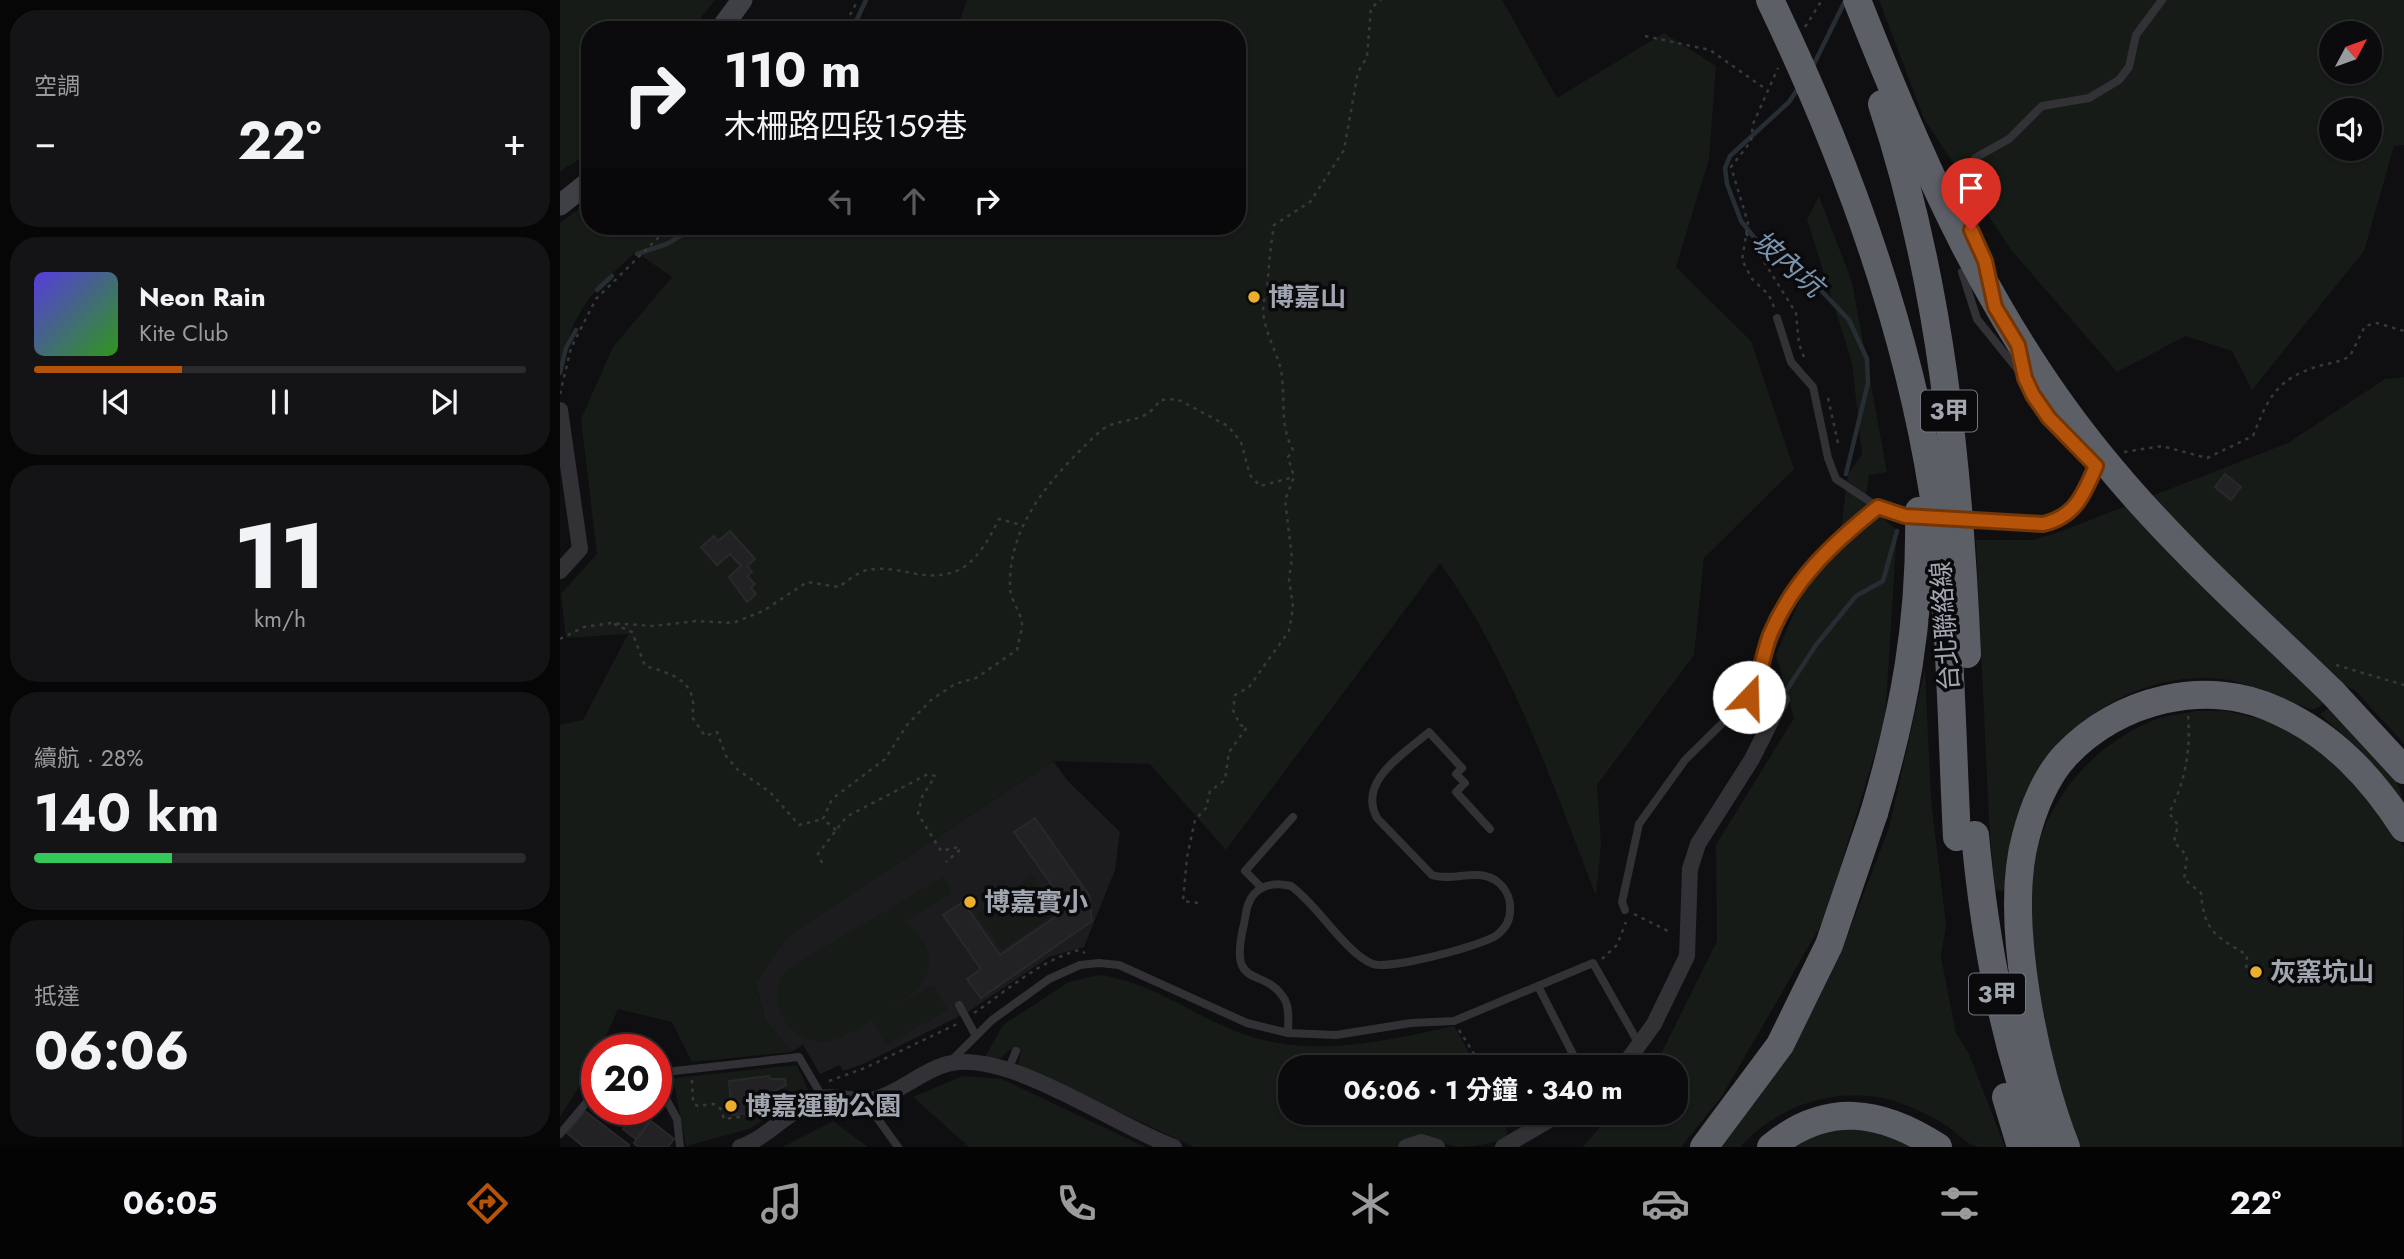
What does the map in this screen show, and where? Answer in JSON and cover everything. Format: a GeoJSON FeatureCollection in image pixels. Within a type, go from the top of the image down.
{"type":"FeatureCollection","features":[{"type":"Feature","properties":{"kind":"highway","name":"台北聯絡線"},"geometry":{"type":"LineString","coordinates":[[1770,0],[1822,117],[1863,220],[1902,345],[1933,493],[1966,836],[2003,1021],[2043,1147]]}},
{"type":"Feature","properties":{"kind":"highway","name":"台北聯絡線"},"geometry":{"type":"LineString","coordinates":[[1846,0],[1884,111],[1906,189],[1941,351],[1959,507],[1966,836],[1963,897],[1983,1013],[2021,1147]]}},
{"type":"Feature","properties":{"kind":"highway"},"geometry":{"type":"LineString","coordinates":[[1857,0],[1903,116],[1970,260],[2053,393],[2113,471],[2167,530],[2337,680],[2400,766]]}},
{"type":"Feature","properties":{"kind":"highway"},"geometry":{"type":"LineString","coordinates":[[1703,1147],[1780,1045],[1829,945],[1874,813],[1904,699],[1915,636],[1920,570],[1919,504],[1893,338],[1863,220]]}},
{"type":"Feature","properties":{"kind":"highway"},"geometry":{"type":"LineString","coordinates":[[2066,1147],[2043,1073],[2030,1011],[2019,930],[2025,837],[2041,794],[2064,756],[2102,725],[2140,704],[2186,695],[2231,696],[2277,710],[2319,734],[2355,763],[2382,794],[2404,828]]}},
{"type":"Feature","properties":{"kind":"highway"},"geometry":{"type":"LineString","coordinates":[[1771,1147],[1785,1135],[1823,1119],[1856,1114],[1882,1118],[1916,1132],[1938,1147]]}},
{"type":"Feature","properties":{"kind":"main road"},"geometry":{"type":"LineString","coordinates":[[727,21],[742,0]]}},
{"type":"Feature","properties":{"kind":"main road"},"geometry":{"type":"LineString","coordinates":[[560,205],[581,188]]}},
{"type":"Feature","properties":{"kind":"street"},"geometry":{"type":"LineString","coordinates":[[560,410],[580,549],[560,571]]}},
{"type":"Feature","properties":{"kind":"street"},"geometry":{"type":"LineString","coordinates":[[1633,1055],[1682,970],[1690,942],[1690,869],[1698,844],[1752,759],[1782,699],[1757,684],[1770,637],[1795,589],[1837,540],[1878,507]]}},
{"type":"Feature","properties":{"kind":"street"},"geometry":{"type":"LineString","coordinates":[[740,1147],[777,1127],[808,1104],[823,1098],[866,1101],[883,1096],[945,1065],[982,1063],[1008,1070],[1165,1145]]}},
{"type":"Feature","properties":{"kind":"street"},"geometry":{"type":"LineString","coordinates":[[1503,1147],[1541,1125]]}},
{"type":"Feature","properties":{"kind":"street"},"geometry":{"type":"LineString","coordinates":[[1406,1147],[1421,1142],[1437,1147]]}},
{"type":"Feature","properties":{"kind":"lane"},"geometry":{"type":"LineString","coordinates":[[1966,218],[1957,196],[1958,188],[1975,158],[2009,139],[2042,106],[2089,98],[2119,80],[2129,67],[2136,35],[2162,0]]}},
{"type":"Feature","properties":{"kind":"lane"},"geometry":{"type":"LineString","coordinates":[[1985,261],[1995,307],[2018,345],[2025,378]]}},
{"type":"Feature","properties":{"kind":"lane"},"geometry":{"type":"LineString","coordinates":[[1777,318],[1791,362],[1813,387],[1836,479],[1878,507],[1905,516],[2043,524],[2065,516],[2073,509],[2096,466],[2049,418],[2025,378],[1977,319],[1962,272]]}},
{"type":"Feature","properties":{"kind":"lane"},"geometry":{"type":"LineString","coordinates":[[1625,910],[1622,902],[1639,824],[1685,760],[1749,697],[1757,684]]}},
{"type":"Feature","properties":{"kind":"lane"},"geometry":{"type":"LineString","coordinates":[[1288,1032],[1288,1009],[1284,998],[1271,986],[1251,976],[1239,957],[1238,947],[1249,902],[1262,888],[1281,884],[1291,886],[1359,956],[1381,966],[1485,941],[1503,929],[1508,920],[1510,900],[1497,881],[1474,875],[1452,878],[1432,875],[1377,818],[1372,808],[1370,796],[1380,776],[1429,732],[1462,768],[1456,774],[1465,783],[1456,792],[1490,829]]}},
{"type":"Feature","properties":{"kind":"lane"},"geometry":{"type":"LineString","coordinates":[[1262,888],[1245,871],[1293,817]]}},
{"type":"Feature","properties":{"kind":"lane"},"geometry":{"type":"LineString","coordinates":[[945,1065],[957,1057],[992,1020],[1064,971],[1099,963],[1138,972],[1247,1023],[1288,1032],[1336,1035],[1411,1023],[1454,1021],[1593,963],[1640,1047]]}},
{"type":"Feature","properties":{"kind":"lane"},"geometry":{"type":"LineString","coordinates":[[1538,986],[1573,1055]]}},
{"type":"Feature","properties":{"kind":"lane"},"geometry":{"type":"LineString","coordinates":[[959,1006],[976,1036]]}},
{"type":"Feature","properties":{"kind":"lane"},"geometry":{"type":"LineString","coordinates":[[1008,1070],[1016,1051]]}},
{"type":"Feature","properties":{"kind":"lane"},"geometry":{"type":"LineString","coordinates":[[672,1071],[799,1057],[823,1098]]}},
{"type":"Feature","properties":{"kind":"lane"},"geometry":{"type":"LineString","coordinates":[[866,1101],[898,1147]]}},
{"type":"Feature","properties":{"kind":"lane"},"geometry":{"type":"LineString","coordinates":[[560,1134],[581,1109]]}},
{"type":"Feature","properties":{"kind":"lane"},"geometry":{"type":"LineString","coordinates":[[672,1110],[677,1119],[680,1147]]}},
{"type":"Feature","properties":{"kind":"path"},"geometry":{"type":"LineString","coordinates":[[847,21],[858,0]]}},
{"type":"Feature","properties":{"kind":"path"},"geometry":{"type":"LineString","coordinates":[[1198,903],[1183,901],[1187,857],[1195,820],[1206,808],[1210,791],[1224,780],[1228,752],[1247,727],[1240,725],[1233,710],[1236,695],[1249,687],[1289,631],[1293,607],[1289,579],[1292,558],[1285,500],[1294,477],[1288,457],[1293,450],[1284,430],[1286,402],[1280,393],[1282,377],[1272,351],[1261,301],[1268,280],[1267,265],[1275,225],[1310,202],[1344,150],[1358,72],[1367,57],[1370,8],[1381,0]]}},
{"type":"Feature","properties":{"kind":"path"},"geometry":{"type":"LineString","coordinates":[[1645,36],[1710,50],[1768,90]]}},
{"type":"Feature","properties":{"kind":"path"},"geometry":{"type":"LineString","coordinates":[[1753,124],[1751,141],[1731,167],[1748,223],[1742,260],[1752,279],[1769,295],[1777,318]]}},
{"type":"Feature","properties":{"kind":"path"},"geometry":{"type":"LineString","coordinates":[[1746,233],[1796,313],[1799,344],[1807,364]]}},
{"type":"Feature","properties":{"kind":"path"},"geometry":{"type":"LineString","coordinates":[[560,394],[571,348],[596,299],[661,235]]}},
{"type":"Feature","properties":{"kind":"path"},"geometry":{"type":"LineString","coordinates":[[2096,466],[2141,448],[2170,447],[2212,457],[2253,436],[2267,400],[2284,382],[2350,356],[2365,326],[2377,323],[2404,331]]}},
{"type":"Feature","properties":{"kind":"path"},"geometry":{"type":"LineString","coordinates":[[1827,393],[1838,446]]}},
{"type":"Feature","properties":{"kind":"path"},"geometry":{"type":"LineString","coordinates":[[611,623],[632,632],[645,666],[674,674],[691,687],[695,704],[692,717],[705,736],[717,732],[726,756],[738,770],[770,792],[799,825],[823,818],[832,799],[885,759],[907,725],[931,700],[956,684],[976,678],[1017,650],[1022,623],[1010,592],[1011,562],[1022,526],[1064,466],[1108,424],[1137,420],[1153,411],[1160,400],[1177,399],[1228,426],[1241,442],[1250,475],[1260,486],[1294,477]]}},
{"type":"Feature","properties":{"kind":"path"},"geometry":{"type":"LineString","coordinates":[[560,639],[584,627],[611,623],[653,626],[697,621],[733,623],[762,611],[807,582],[839,587],[866,570],[891,569],[932,577],[959,572],[985,547],[999,519],[1022,526]]}},
{"type":"Feature","properties":{"kind":"path"},"geometry":{"type":"LineString","coordinates":[[2337,680],[2404,685]]}},
{"type":"Feature","properties":{"kind":"path"},"geometry":{"type":"LineString","coordinates":[[2190,740],[2181,791],[2169,813],[2178,825],[2174,842],[2188,856],[2184,878],[2201,893],[2203,914],[2213,935],[2247,955],[2246,973]]}},
{"type":"Feature","properties":{"kind":"path"},"geometry":{"type":"LineString","coordinates":[[822,863],[818,855],[846,817],[928,774],[935,776],[922,797],[918,814],[941,851],[959,847],[960,850],[946,862]]}},
{"type":"Feature","properties":{"kind":"path"},"geometry":{"type":"LineString","coordinates":[[823,818],[836,830]]}},
{"type":"Feature","properties":{"kind":"path"},"geometry":{"type":"LineString","coordinates":[[1593,963],[1605,958],[1617,945],[1625,930],[1625,910],[1690,942]]}},
{"type":"Feature","properties":{"kind":"path"},"geometry":{"type":"LineString","coordinates":[[1454,1021],[1475,1055]]}},
{"type":"Feature","properties":{"kind":"path"},"geometry":{"type":"LineString","coordinates":[[691,1069],[694,1088],[692,1099],[695,1105],[714,1104],[721,1109],[724,1119],[766,1113],[777,1127]]}},
{"type":"Feature","properties":{"kind":"shaded area"},"geometry":{"type":"Polygon","coordinates":[[[560,0],[715,0],[698,21],[581,21],[581,158],[560,171],[560,0]]]}},
{"type":"Feature","properties":{"kind":"shaded area"},"geometry":{"type":"Polygon","coordinates":[[[967,0],[1502,0],[1557,98],[1664,33],[1716,66],[1709,159],[1676,267],[1751,341],[1794,469],[1704,558],[1694,655],[1597,785],[1601,844],[1596,896],[1509,681],[1488,640],[1440,563],[1226,850],[1150,764],[1053,761],[789,935],[755,984],[765,1020],[791,1052],[692,1062],[672,1022],[618,1009],[607,1034],[581,1034],[581,1083],[560,1117],[560,725],[583,720],[628,634],[566,638],[561,594],[597,554],[581,419],[613,347],[672,277],[636,252],[587,302],[565,347],[560,368],[560,223],[581,208],[581,235],[1246,235],[1246,21],[960,21],[967,0]]]}},
{"type":"Feature","properties":{"kind":"shaded area"},"geometry":{"type":"Polygon","coordinates":[[[1879,0],[2404,0],[2404,145],[2394,146],[2364,251],[2252,390],[2232,351],[2186,336],[2117,372],[2012,251],[1924,119],[1879,0]]]}},
{"type":"Feature","properties":{"kind":"shaded area"},"geometry":{"type":"Polygon","coordinates":[[[1819,196],[1852,282],[1887,472],[1869,475],[1865,503],[1897,530],[1885,720],[1825,918],[1722,1096],[1681,1147],[1583,1147],[1602,1125],[1688,1125],[1688,1055],[1660,1055],[1717,941],[1716,845],[1794,718],[1776,655],[1800,599],[1840,537],[1848,474],[1862,454],[1852,363],[1807,219],[1819,196]]]}},
{"type":"Feature","properties":{"kind":"shaded area"},"geometry":{"type":"Polygon","coordinates":[[[2404,377],[2404,744],[2355,690],[2342,685],[2322,705],[2314,709],[2229,680],[2174,680],[2147,687],[2096,712],[2074,729],[2055,750],[2037,781],[2007,891],[1995,890],[1989,821],[1976,540],[2033,540],[2062,531],[2288,443],[2385,379],[2404,377]]]}},
{"type":"Feature","properties":{"kind":"shaded area"},"geometry":{"type":"Polygon","coordinates":[[[1925,669],[1931,800],[1946,925],[1941,957],[1956,1033],[1969,1054],[2005,1147],[1974,1146],[1928,1115],[1886,1099],[1840,1096],[1817,1100],[1775,1118],[1756,1131],[1740,1147],[1714,1147],[1815,1006],[1839,957],[1889,828],[1925,669]]]}},
{"type":"Feature","properties":{"kind":"shaded area"},"geometry":{"type":"Polygon","coordinates":[[[2330,708],[2387,767],[2402,794],[2404,808],[2361,751],[2320,714],[2330,708]]]}},
{"type":"Feature","properties":{"kind":"shaded area"},"geometry":{"type":"Polygon","coordinates":[[[2196,711],[2225,711],[2262,719],[2297,735],[2339,764],[2377,805],[2404,848],[2402,1147],[2080,1147],[2057,1076],[2039,989],[2033,944],[2035,862],[2052,811],[2074,778],[2088,764],[2119,738],[2136,728],[2159,718],[2196,711]]]}},
{"type":"Feature","properties":{"kind":"shaded area","name":"博嘉實小"},"geometry":{"type":"Polygon","coordinates":[[[1053,761],[1068,781],[1120,832],[1115,870],[1084,947],[1049,957],[968,1012],[863,1064],[843,1071],[840,1065],[820,1074],[803,1045],[791,1052],[765,1020],[755,983],[789,935],[1053,761]]]}},
{"type":"Feature","properties":{"kind":"shaded area"},"geometry":{"type":"Polygon","coordinates":[[[1032,875],[1057,911],[1002,950],[977,914],[1032,875]]]}},
{"type":"Feature","properties":{"kind":"shaded area"},"geometry":{"type":"Polygon","coordinates":[[[943,877],[952,893],[904,922],[921,939],[929,957],[926,976],[910,996],[830,1041],[808,1039],[789,1026],[777,1002],[778,985],[787,969],[943,877]]]}},
{"type":"Feature","properties":{"kind":"shaded area"},"geometry":{"type":"Polygon","coordinates":[[[1099,975],[1137,984],[1243,1034],[1296,1045],[1375,1042],[1454,1026],[1470,1055],[1278,1055],[1278,1125],[1505,1125],[1508,1138],[1459,1147],[1414,1137],[1397,1147],[1194,1147],[1021,1066],[1018,1063],[1021,1053],[1010,1049],[1000,1059],[985,1057],[1003,1025],[1069,982],[1099,975]]]}},
{"type":"Feature","properties":{"kind":"shaded area"},"geometry":{"type":"Polygon","coordinates":[[[934,985],[948,1010],[886,1045],[872,1019],[934,985]]]}},
{"type":"Feature","properties":{"kind":"shaded area","name":"博嘉運動公園"},"geometry":{"type":"Polygon","coordinates":[[[797,1065],[809,1092],[749,1129],[686,1146],[673,1078],[797,1065]]]}},
{"type":"Feature","properties":{"kind":"shaded area"},"geometry":{"type":"Polygon","coordinates":[[[963,1076],[1002,1079],[1145,1147],[969,1147],[913,1097],[963,1076]]]}},
{"type":"Feature","properties":{"kind":"shaded area"},"geometry":{"type":"Polygon","coordinates":[[[833,1121],[868,1147],[783,1147],[833,1121]]]}},
{"type":"Feature","properties":{"kind":"shaded area"},"geometry":{"type":"Polygon","coordinates":[[[1858,1127],[1889,1134],[1915,1147],[1789,1147],[1828,1130],[1858,1127]]]}},
{"type":"Feature","properties":{"kind":"building"},"geometry":{"type":"Polygon","coordinates":[[[2225,474],[2241,487],[2231,500],[2215,487],[2225,474]]]}},
{"type":"Feature","properties":{"kind":"building"},"geometry":{"type":"Polygon","coordinates":[[[730,531],[755,559],[747,566],[752,572],[747,576],[755,584],[751,588],[756,594],[747,602],[729,577],[741,566],[730,554],[717,565],[701,547],[714,536],[718,541],[730,531]]]}},
{"type":"Feature","properties":{"kind":"building"},"geometry":{"type":"Polygon","coordinates":[[[1035,818],[1089,895],[1092,921],[981,998],[967,979],[981,969],[943,915],[963,902],[1000,955],[1068,908],[1014,832],[1035,818]]]}},
{"type":"Feature","properties":{"kind":"building","name":"博嘉運動公園"},"geometry":{"type":"Polygon","coordinates":[[[769,1076],[770,1079],[785,1079],[786,1085],[758,1099],[760,1112],[732,1115],[729,1081],[769,1076]]]}},
{"type":"Feature","properties":{"kind":"building"},"geometry":{"type":"Polygon","coordinates":[[[581,1116],[581,1125],[603,1125],[629,1145],[584,1147],[567,1133],[581,1116]]]}},
{"type":"Feature","properties":{"kind":"building"},"geometry":{"type":"Polygon","coordinates":[[[626,1125],[647,1125],[636,1139],[623,1129],[626,1125]]]}},
{"type":"Feature","properties":{"kind":"building"},"geometry":{"type":"Polygon","coordinates":[[[648,1125],[656,1125],[674,1139],[668,1147],[638,1147],[634,1143],[648,1125]]]}},
{"type":"Feature","properties":{"kind":"waterway"},"geometry":{"type":"LineString","coordinates":[[856,21],[866,0]]}},
{"type":"Feature","properties":{"kind":"waterway","name":"坡內坑"},"geometry":{"type":"LineString","coordinates":[[1812,68],[1845,1]]}},
{"type":"Feature","properties":{"kind":"waterway","name":"坡內坑"},"geometry":{"type":"LineString","coordinates":[[1799,87],[1789,102],[1730,156],[1725,168],[1727,184],[1741,221],[1761,246],[1815,284],[1849,320],[1867,359],[1868,383],[1846,474]]}},
{"type":"Feature","properties":{"kind":"waterway"},"geometry":{"type":"LineString","coordinates":[[637,254],[667,244],[682,235]]}},
{"type":"Feature","properties":{"kind":"waterway"},"geometry":{"type":"LineString","coordinates":[[597,290],[612,276]]}},
{"type":"Feature","properties":{"kind":"waterway"},"geometry":{"type":"LineString","coordinates":[[560,373],[566,348],[576,330]]}},
{"type":"Feature","properties":{"kind":"waterway","name":"坡內坑"},"geometry":{"type":"LineString","coordinates":[[1784,694],[1816,645],[1856,596],[1883,581],[1897,531]]}},
{"type":"Feature","properties":{"kind":"place","name":"博嘉山"},"geometry":{"type":"Point","coordinates":[1254,297]}},
{"type":"Feature","properties":{"kind":"place","name":"博嘉實小"},"geometry":{"type":"Point","coordinates":[970,902]}},
{"type":"Feature","properties":{"kind":"place","name":"灰窯坑山"},"geometry":{"type":"Point","coordinates":[2256,972]}},
{"type":"Feature","properties":{"kind":"place","name":"博嘉運動公園"},"geometry":{"type":"Point","coordinates":[731,1106]}},
{"type":"Feature","properties":{"kind":"route"},"geometry":{"type":"LineString","coordinates":[[1749,697],[1757,684],[1763,657],[1785,603],[1828,549],[1878,507],[1905,516],[2030,525],[2055,521],[2065,516],[2083,495],[2096,466],[2049,418],[2033,395],[2025,378],[2018,345],[1995,307],[1988,270],[1971,230]]}}]}
